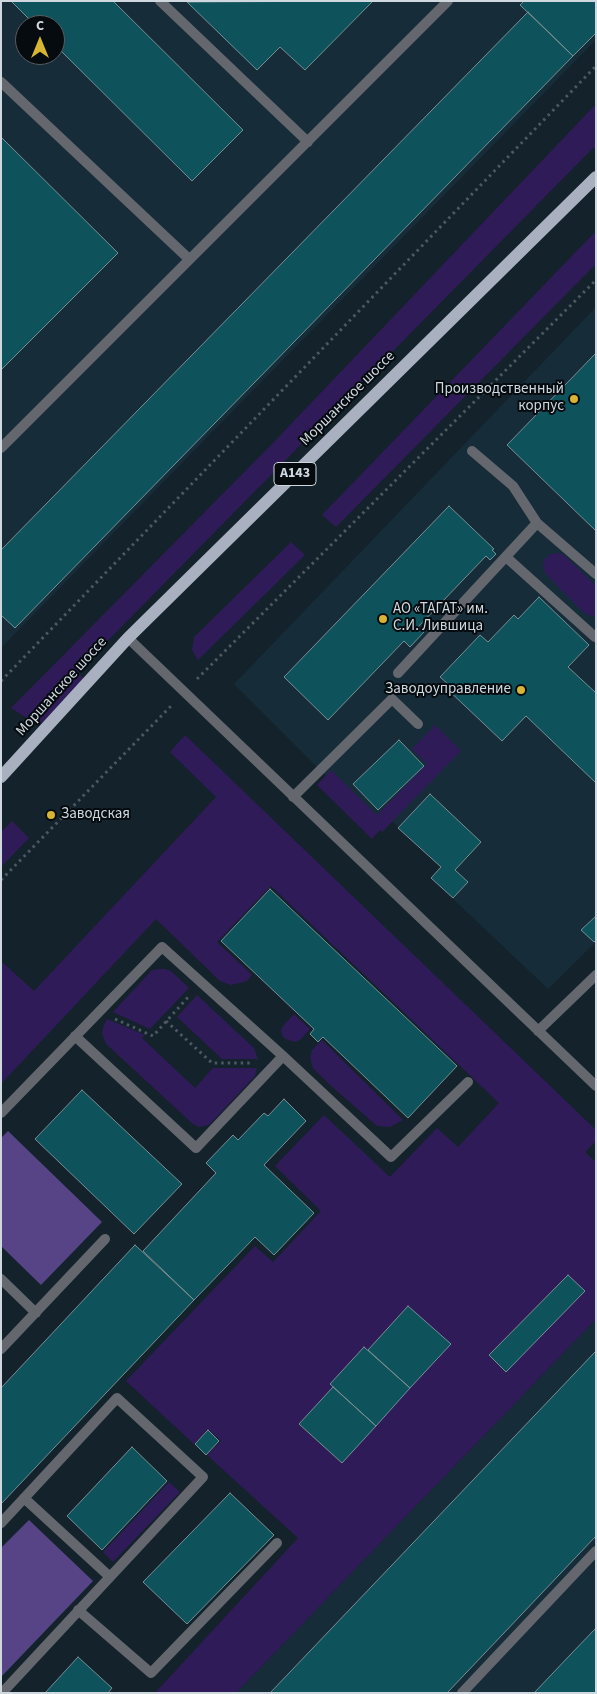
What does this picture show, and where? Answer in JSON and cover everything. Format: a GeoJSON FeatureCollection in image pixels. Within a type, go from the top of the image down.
{"type":"FeatureCollection","features":[{"type":"Feature","properties":{"kind":"main road","name":"Моршанское шоссе"},"geometry":{"type":"LineString","coordinates":[[1,777],[128,638],[596,177]]}},
{"type":"Feature","properties":{"kind":"lane"},"geometry":{"type":"LineString","coordinates":[[160,1],[308,142]]}},
{"type":"Feature","properties":{"kind":"lane"},"geometry":{"type":"LineString","coordinates":[[1,448],[448,1]]}},
{"type":"Feature","properties":{"kind":"lane"},"geometry":{"type":"LineString","coordinates":[[1,82],[189,259]]}},
{"type":"Feature","properties":{"kind":"lane"},"geometry":{"type":"LineString","coordinates":[[472,452],[513,486],[536,523],[596,574]]}},
{"type":"Feature","properties":{"kind":"lane"},"geometry":{"type":"LineString","coordinates":[[398,673],[536,523]]}},
{"type":"Feature","properties":{"kind":"lane"},"geometry":{"type":"LineString","coordinates":[[506,557],[595,637]]}},
{"type":"Feature","properties":{"kind":"lane"},"geometry":{"type":"LineString","coordinates":[[128,638],[596,1086]]}},
{"type":"Feature","properties":{"kind":"lane"},"geometry":{"type":"LineString","coordinates":[[293,797],[392,699],[418,724]]}},
{"type":"Feature","properties":{"kind":"lane"},"geometry":{"type":"LineString","coordinates":[[1,1113],[162,946],[202,982],[280,1059],[391,1157],[468,1082]]}},
{"type":"Feature","properties":{"kind":"lane"},"geometry":{"type":"LineString","coordinates":[[538,1031],[596,975]]}},
{"type":"Feature","properties":{"kind":"lane"},"geometry":{"type":"LineString","coordinates":[[76,1036],[196,1148],[280,1059]]}},
{"type":"Feature","properties":{"kind":"lane"},"geometry":{"type":"LineString","coordinates":[[1,1349],[105,1239]]}},
{"type":"Feature","properties":{"kind":"lane"},"geometry":{"type":"LineString","coordinates":[[1,1279],[36,1313]]}},
{"type":"Feature","properties":{"kind":"lane"},"geometry":{"type":"LineString","coordinates":[[1,1523],[117,1398],[203,1476],[2,1693]]}},
{"type":"Feature","properties":{"kind":"lane"},"geometry":{"type":"LineString","coordinates":[[24,1498],[110,1577]]}},
{"type":"Feature","properties":{"kind":"lane"},"geometry":{"type":"LineString","coordinates":[[78,1610],[151,1673],[277,1543]]}},
{"type":"Feature","properties":{"kind":"lane"},"geometry":{"type":"LineString","coordinates":[[462,1693],[596,1550]]}},
{"type":"Feature","properties":{"kind":"path"},"geometry":{"type":"LineString","coordinates":[[1,681],[596,66]]}},
{"type":"Feature","properties":{"kind":"path"},"geometry":{"type":"LineString","coordinates":[[1,880],[184,692],[596,280]]}},
{"type":"Feature","properties":{"kind":"path"},"geometry":{"type":"LineString","coordinates":[[99,1012],[153,1036],[202,982]]}},
{"type":"Feature","properties":{"kind":"path"},"geometry":{"type":"LineString","coordinates":[[166,1021],[212,1063],[280,1059]]}},
{"type":"Feature","properties":{"kind":"shaded area"},"geometry":{"type":"Polygon","coordinates":[[[1,1],[596,1],[596,40],[1,648],[1,1]]]}},
{"type":"Feature","properties":{"kind":"shaded area"},"geometry":{"type":"Polygon","coordinates":[[[596,104],[596,149],[593,148],[77,672],[87,682],[46,722],[36,724],[11,708],[272,444],[596,104]]]}},
{"type":"Feature","properties":{"kind":"shaded area"},"geometry":{"type":"Polygon","coordinates":[[[596,231],[596,264],[336,527],[322,515],[596,231]]]}},
{"type":"Feature","properties":{"kind":"shaded area"},"geometry":{"type":"Polygon","coordinates":[[[596,307],[596,942],[548,989],[431,878],[441,867],[392,821],[382,832],[234,684],[596,307]]]}},
{"type":"Feature","properties":{"kind":"shaded area"},"geometry":{"type":"Polygon","coordinates":[[[291,542],[305,555],[198,660],[192,650],[194,637],[291,542]]]}},
{"type":"Feature","properties":{"kind":"shaded area"},"geometry":{"type":"Polygon","coordinates":[[[563,554],[596,586],[596,615],[591,616],[584,613],[545,573],[543,567],[544,560],[549,555],[563,554]]]}},
{"type":"Feature","properties":{"kind":"shaded area"},"geometry":{"type":"Polygon","coordinates":[[[435,725],[461,751],[382,832],[380,830],[372,839],[317,785],[331,770],[377,815],[427,764],[412,749],[435,725]]]}},
{"type":"Feature","properties":{"kind":"shaded area"},"geometry":{"type":"Polygon","coordinates":[[[185,735],[596,1130],[596,1141],[585,1152],[596,1162],[596,1319],[236,1693],[155,1693],[298,1538],[207,1455],[221,1441],[208,1429],[194,1444],[126,1381],[255,1246],[273,1262],[321,1211],[275,1166],[324,1115],[390,1177],[437,1128],[458,1147],[499,1103],[271,886],[217,942],[252,975],[247,981],[231,985],[220,981],[156,919],[1,1084],[1,961],[34,991],[216,797],[170,752],[185,735]]]}},
{"type":"Feature","properties":{"kind":"shaded area"},"geometry":{"type":"Polygon","coordinates":[[[12,821],[29,838],[1,867],[1,832],[12,821]]]}},
{"type":"Feature","properties":{"kind":"shaded area"},"geometry":{"type":"Polygon","coordinates":[[[160,969],[172,972],[189,988],[150,1029],[113,1012],[152,970],[160,969]]]}},
{"type":"Feature","properties":{"kind":"shaded area"},"geometry":{"type":"Polygon","coordinates":[[[197,995],[254,1048],[258,1059],[222,1059],[177,1017],[197,995]]]}},
{"type":"Feature","properties":{"kind":"shaded area"},"geometry":{"type":"Polygon","coordinates":[[[294,1014],[310,1029],[300,1040],[295,1042],[285,1039],[281,1029],[294,1014]]]}},
{"type":"Feature","properties":{"kind":"shaded area"},"geometry":{"type":"Polygon","coordinates":[[[107,1019],[145,1035],[142,1038],[195,1088],[213,1068],[257,1068],[255,1076],[209,1125],[199,1127],[193,1124],[106,1044],[102,1034],[107,1019]]]}},
{"type":"Feature","properties":{"kind":"shaded area"},"geometry":{"type":"Polygon","coordinates":[[[322,1040],[403,1120],[390,1127],[377,1126],[330,1085],[313,1068],[310,1058],[312,1050],[322,1040]]]}},
{"type":"Feature","properties":{"kind":"shaded area"},"geometry":{"type":"Polygon","coordinates":[[[8,1131],[102,1222],[41,1285],[1,1246],[1,1138],[8,1131]]]}},
{"type":"Feature","properties":{"kind":"shaded area"},"geometry":{"type":"Polygon","coordinates":[[[596,1319],[596,1693],[236,1693],[596,1319]]]}},
{"type":"Feature","properties":{"kind":"shaded area"},"geometry":{"type":"Polygon","coordinates":[[[169,1482],[180,1492],[113,1562],[103,1552],[169,1482]]]}},
{"type":"Feature","properties":{"kind":"shaded area"},"geometry":{"type":"Polygon","coordinates":[[[29,1520],[93,1581],[1,1677],[1,1548],[29,1520]]]}},
{"type":"Feature","properties":{"kind":"building"},"geometry":{"type":"Polygon","coordinates":[[[11,1],[113,1],[243,130],[192,181],[65,55],[65,15],[25,15],[11,1]]]}},
{"type":"Feature","properties":{"kind":"building"},"geometry":{"type":"Polygon","coordinates":[[[373,1],[305,70],[280,47],[257,70],[187,2],[373,1]]]}},
{"type":"Feature","properties":{"kind":"building"},"geometry":{"type":"Polygon","coordinates":[[[524,1],[596,1],[596,33],[573,56],[520,5],[524,1]]]}},
{"type":"Feature","properties":{"kind":"building"},"geometry":{"type":"Polygon","coordinates":[[[528,12],[573,56],[15,628],[1,615],[1,550],[528,12]]]}},
{"type":"Feature","properties":{"kind":"building"},"geometry":{"type":"Polygon","coordinates":[[[1,137],[118,253],[1,370],[1,137]]]}},
{"type":"Feature","properties":{"kind":"building","name":"Производственный корпус"},"geometry":{"type":"Polygon","coordinates":[[[596,353],[596,531],[507,445],[596,353]]]}},
{"type":"Feature","properties":{"kind":"building","name":"АО «ТАГАТ» им. С.И. Лившица"},"geometry":{"type":"Polygon","coordinates":[[[449,506],[494,549],[492,550],[496,554],[490,560],[486,556],[418,627],[424,632],[410,647],[404,641],[328,720],[284,677],[449,506]]]}},
{"type":"Feature","properties":{"kind":"building","name":"Заводоуправление"},"geometry":{"type":"Polygon","coordinates":[[[539,597],[589,645],[568,667],[596,693],[596,783],[526,716],[502,741],[445,687],[448,684],[440,677],[480,635],[488,642],[514,615],[518,619],[539,597]]]}},
{"type":"Feature","properties":{"kind":"building"},"geometry":{"type":"Polygon","coordinates":[[[399,740],[424,766],[378,810],[353,784],[399,740]]]}},
{"type":"Feature","properties":{"kind":"building"},"geometry":{"type":"Polygon","coordinates":[[[430,794],[481,842],[455,870],[468,882],[453,898],[431,878],[441,867],[398,828],[430,794]]]}},
{"type":"Feature","properties":{"kind":"building"},"geometry":{"type":"Polygon","coordinates":[[[270,889],[457,1066],[408,1118],[323,1037],[318,1042],[310,1034],[314,1029],[221,941],[270,889]]]}},
{"type":"Feature","properties":{"kind":"building"},"geometry":{"type":"Polygon","coordinates":[[[596,916],[596,940],[594,942],[581,930],[596,916]]]}},
{"type":"Feature","properties":{"kind":"building"},"geometry":{"type":"Polygon","coordinates":[[[82,1090],[182,1184],[134,1234],[35,1139],[82,1090]]]}},
{"type":"Feature","properties":{"kind":"building"},"geometry":{"type":"Polygon","coordinates":[[[284,1099],[306,1121],[264,1165],[314,1213],[274,1255],[255,1237],[194,1300],[143,1251],[216,1173],[206,1163],[233,1135],[238,1140],[264,1113],[268,1116],[284,1099]]]}},
{"type":"Feature","properties":{"kind":"building"},"geometry":{"type":"Polygon","coordinates":[[[135,1245],[194,1300],[1,1504],[1,1388],[135,1245]]]}},
{"type":"Feature","properties":{"kind":"building"},"geometry":{"type":"Polygon","coordinates":[[[568,1275],[585,1291],[506,1372],[489,1355],[568,1275]]]}},
{"type":"Feature","properties":{"kind":"building"},"geometry":{"type":"Polygon","coordinates":[[[408,1306],[451,1344],[410,1388],[368,1350],[408,1306]]]}},
{"type":"Feature","properties":{"kind":"building"},"geometry":{"type":"Polygon","coordinates":[[[364,1347],[410,1388],[376,1426],[330,1384],[364,1347]]]}},
{"type":"Feature","properties":{"kind":"building"},"geometry":{"type":"Polygon","coordinates":[[[596,1351],[596,1536],[447,1693],[270,1693],[596,1351]]]}},
{"type":"Feature","properties":{"kind":"building"},"geometry":{"type":"Polygon","coordinates":[[[333,1387],[376,1426],[342,1463],[299,1424],[333,1387]]]}},
{"type":"Feature","properties":{"kind":"building"},"geometry":{"type":"Polygon","coordinates":[[[208,1430],[219,1441],[206,1455],[195,1444],[208,1430]]]}},
{"type":"Feature","properties":{"kind":"building"},"geometry":{"type":"Polygon","coordinates":[[[132,1447],[167,1481],[102,1550],[67,1516],[132,1447]]]}},
{"type":"Feature","properties":{"kind":"building"},"geometry":{"type":"Polygon","coordinates":[[[230,1493],[274,1535],[187,1624],[143,1582],[230,1493]]]}},
{"type":"Feature","properties":{"kind":"building"},"geometry":{"type":"Polygon","coordinates":[[[596,1628],[596,1693],[534,1693],[571,1654],[596,1628]]]}},
{"type":"Feature","properties":{"kind":"building"},"geometry":{"type":"Polygon","coordinates":[[[78,1657],[112,1688],[108,1693],[45,1693],[78,1657]]]}},
{"type":"Feature","properties":{"kind":"place","name":"Производственный корпус"},"geometry":{"type":"Point","coordinates":[574,399]}},
{"type":"Feature","properties":{"kind":"place","name":"АО «ТАГАТ» им. С.И. Лившица"},"geometry":{"type":"Point","coordinates":[383,619]}},
{"type":"Feature","properties":{"kind":"place","name":"Заводоуправление"},"geometry":{"type":"Point","coordinates":[521,690]}},
{"type":"Feature","properties":{"kind":"place","name":"Заводская"},"geometry":{"type":"Point","coordinates":[51,815]}}]}
